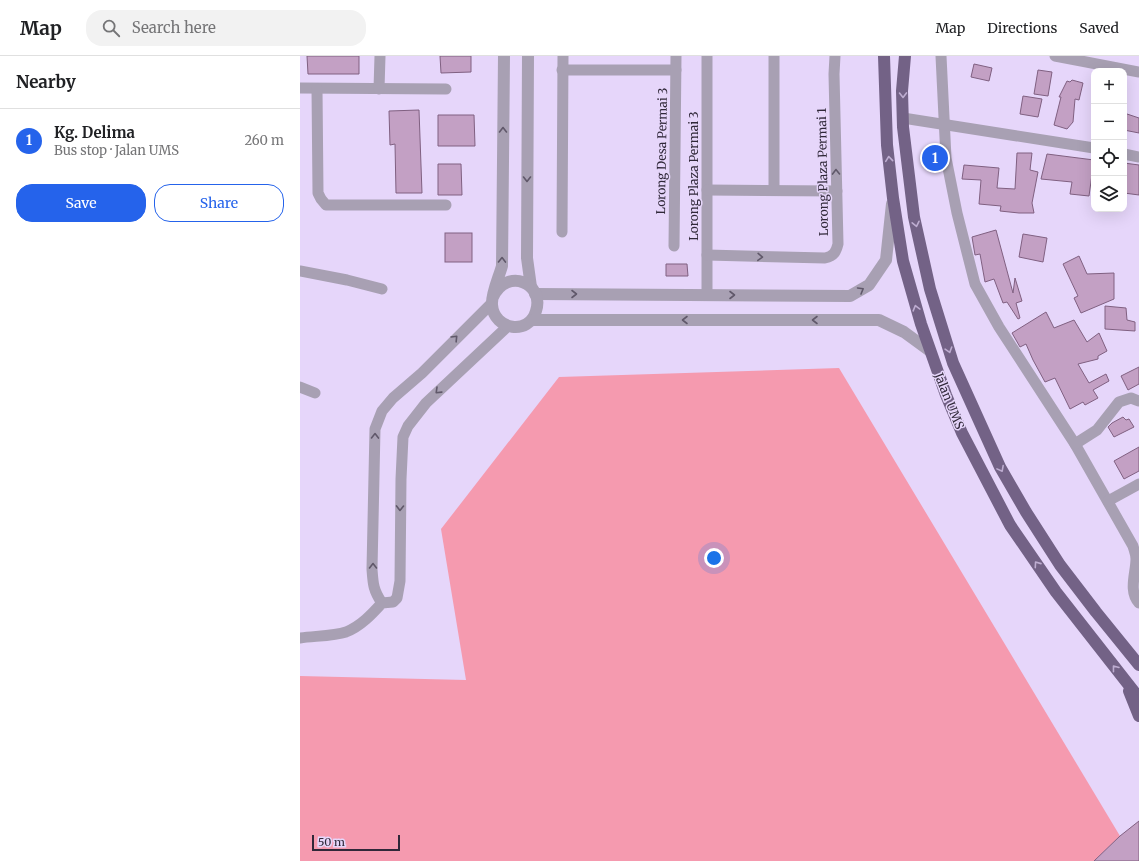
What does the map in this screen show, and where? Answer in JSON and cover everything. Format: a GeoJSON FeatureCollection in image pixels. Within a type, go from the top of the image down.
{"type":"FeatureCollection","features":[{"type":"Feature","properties":{"kind":"highway","name":"Jalan UMS"},"geometry":{"type":"LineString","coordinates":[[884,56],[887,145],[893,198],[904,261],[921,324],[946,395],[962,433],[1010,525],[1056,592],[1124,681],[1139,698]]}},
{"type":"Feature","properties":{"kind":"highway","name":"Jalan UMS"},"geometry":{"type":"LineString","coordinates":[[905,56],[902,91],[903,118],[914,217],[930,289],[953,362],[1000,467],[1029,517],[1060,565],[1139,665]]}},
{"type":"Feature","properties":{"kind":"highway"},"geometry":{"type":"LineString","coordinates":[[1124,681],[1139,716]]}},
{"type":"Feature","properties":{"kind":"street"},"geometry":{"type":"LineString","coordinates":[[379,89],[380,56]]}},
{"type":"Feature","properties":{"kind":"street"},"geometry":{"type":"LineString","coordinates":[[504,56],[502,266],[492,300],[493,310],[501,323],[508,326],[520,326],[532,320],[879,320],[904,332],[930,351]]}},
{"type":"Feature","properties":{"kind":"street"},"geometry":{"type":"LineString","coordinates":[[528,56],[527,258],[533,290],[538,300],[536,314],[532,320]]}},
{"type":"Feature","properties":{"kind":"street"},"geometry":{"type":"LineString","coordinates":[[562,56],[562,232]]}},
{"type":"Feature","properties":{"kind":"street","name":"Lorong Desa Permai 3"},"geometry":{"type":"LineString","coordinates":[[674,246],[676,56]]}},
{"type":"Feature","properties":{"kind":"street","name":"Lorong Plaza Permai 3"},"geometry":{"type":"LineString","coordinates":[[707,56],[707,295]]}},
{"type":"Feature","properties":{"kind":"street"},"geometry":{"type":"LineString","coordinates":[[774,56],[774,190]]}},
{"type":"Feature","properties":{"kind":"street","name":"Lorong Plaza Permai 1"},"geometry":{"type":"LineString","coordinates":[[707,255],[825,258],[830,257],[836,252],[838,244],[834,74],[835,56]]}},
{"type":"Feature","properties":{"kind":"street"},"geometry":{"type":"LineString","coordinates":[[941,56],[946,158],[957,213],[975,284],[999,327],[1075,444],[1133,546],[1136,556],[1133,588],[1136,599],[1139,603]]}},
{"type":"Feature","properties":{"kind":"street"},"geometry":{"type":"LineString","coordinates":[[1055,56],[1139,72]]}},
{"type":"Feature","properties":{"kind":"street"},"geometry":{"type":"LineString","coordinates":[[562,70],[676,70]]}},
{"type":"Feature","properties":{"kind":"street"},"geometry":{"type":"LineString","coordinates":[[300,88],[446,89]]}},
{"type":"Feature","properties":{"kind":"street"},"geometry":{"type":"LineString","coordinates":[[318,89],[318,192],[326,205],[446,205]]}},
{"type":"Feature","properties":{"kind":"street"},"geometry":{"type":"LineString","coordinates":[[903,118],[926,123],[944,124],[1091,148]]}},
{"type":"Feature","properties":{"kind":"street"},"geometry":{"type":"LineString","coordinates":[[1127,155],[1139,157]]}},
{"type":"Feature","properties":{"kind":"street"},"geometry":{"type":"LineString","coordinates":[[707,190],[837,191]]}},
{"type":"Feature","properties":{"kind":"street"},"geometry":{"type":"LineString","coordinates":[[382,603],[375,593],[372,569],[375,429],[382,411],[392,398],[422,373],[492,300],[496,290],[502,285],[509,281],[517,281],[524,283],[533,290],[707,295],[850,296],[869,285],[886,260],[893,198]]}},
{"type":"Feature","properties":{"kind":"street"},"geometry":{"type":"LineString","coordinates":[[300,271],[347,280],[382,289]]}},
{"type":"Feature","properties":{"kind":"street"},"geometry":{"type":"LineString","coordinates":[[300,638],[347,631],[367,619],[382,603],[393,602],[397,598],[399,592],[403,437],[408,426],[426,403],[508,326]]}},
{"type":"Feature","properties":{"kind":"street"},"geometry":{"type":"LineString","coordinates":[[300,387],[315,393]]}},
{"type":"Feature","properties":{"kind":"street"},"geometry":{"type":"LineString","coordinates":[[1075,444],[1097,430],[1109,412],[1119,402],[1131,398],[1139,401]]}},
{"type":"Feature","properties":{"kind":"street"},"geometry":{"type":"LineString","coordinates":[[1108,501],[1139,484]]}},
{"type":"Feature","properties":{"kind":"shaded area"},"geometry":{"type":"Polygon","coordinates":[[[839,368],[1120,836],[1094,861],[300,861],[300,676],[466,680],[441,529],[559,377],[839,368]]]}},
{"type":"Feature","properties":{"kind":"building"},"geometry":{"type":"Polygon","coordinates":[[[307,56],[359,56],[359,74],[308,74],[307,56]]]}},
{"type":"Feature","properties":{"kind":"building"},"geometry":{"type":"Polygon","coordinates":[[[440,56],[471,56],[471,72],[441,73],[440,56]]]}},
{"type":"Feature","properties":{"kind":"building"},"geometry":{"type":"Polygon","coordinates":[[[974,64],[992,68],[989,81],[971,77],[974,64]]]}},
{"type":"Feature","properties":{"kind":"building"},"geometry":{"type":"Polygon","coordinates":[[[1038,70],[1052,72],[1048,96],[1034,94],[1038,70]]]}},
{"type":"Feature","properties":{"kind":"building"},"geometry":{"type":"Polygon","coordinates":[[[1072,80],[1083,83],[1079,100],[1075,99],[1073,122],[1067,129],[1054,125],[1061,97],[1059,97],[1067,81],[1070,82],[1072,80]]]}},
{"type":"Feature","properties":{"kind":"building"},"geometry":{"type":"Polygon","coordinates":[[[1023,96],[1042,99],[1038,117],[1020,114],[1023,96]]]}},
{"type":"Feature","properties":{"kind":"building"},"geometry":{"type":"Polygon","coordinates":[[[419,110],[422,193],[396,193],[395,144],[390,145],[389,111],[419,110]]]}},
{"type":"Feature","properties":{"kind":"building"},"geometry":{"type":"Polygon","coordinates":[[[1127,114],[1139,118],[1139,133],[1127,131],[1127,114]]]}},
{"type":"Feature","properties":{"kind":"building"},"geometry":{"type":"Polygon","coordinates":[[[438,115],[474,115],[475,146],[438,146],[438,115]]]}},
{"type":"Feature","properties":{"kind":"building"},"geometry":{"type":"Polygon","coordinates":[[[1017,153],[1032,153],[1030,170],[1038,172],[1032,203],[1034,213],[1000,211],[1001,206],[979,204],[981,180],[962,179],[964,165],[999,168],[997,188],[1015,189],[1017,153]]]}},
{"type":"Feature","properties":{"kind":"building"},"geometry":{"type":"Polygon","coordinates":[[[1047,154],[1091,160],[1091,182],[1089,196],[1070,194],[1072,182],[1041,179],[1047,154]]]}},
{"type":"Feature","properties":{"kind":"building"},"geometry":{"type":"Polygon","coordinates":[[[1127,163],[1139,165],[1139,195],[1127,193],[1127,163]]]}},
{"type":"Feature","properties":{"kind":"building"},"geometry":{"type":"Polygon","coordinates":[[[438,164],[461,164],[462,195],[438,195],[438,164]]]}},
{"type":"Feature","properties":{"kind":"building"},"geometry":{"type":"Polygon","coordinates":[[[996,230],[1013,293],[1015,278],[1022,301],[1016,303],[1020,318],[1018,319],[1007,302],[1003,303],[994,279],[985,282],[980,254],[975,255],[972,237],[996,230]]]}},
{"type":"Feature","properties":{"kind":"building"},"geometry":{"type":"Polygon","coordinates":[[[445,233],[472,233],[472,262],[445,262],[445,233]]]}},
{"type":"Feature","properties":{"kind":"building"},"geometry":{"type":"Polygon","coordinates":[[[1023,234],[1047,238],[1043,262],[1019,257],[1023,234]]]}},
{"type":"Feature","properties":{"kind":"building"},"geometry":{"type":"Polygon","coordinates":[[[1079,256],[1087,274],[1114,273],[1114,299],[1081,313],[1074,298],[1078,296],[1063,264],[1079,256]]]}},
{"type":"Feature","properties":{"kind":"building"},"geometry":{"type":"Polygon","coordinates":[[[666,264],[687,264],[688,276],[666,276],[666,264]]]}},
{"type":"Feature","properties":{"kind":"building"},"geometry":{"type":"Polygon","coordinates":[[[1105,306],[1126,308],[1127,320],[1135,322],[1135,331],[1105,329],[1105,306]]]}},
{"type":"Feature","properties":{"kind":"building"},"geometry":{"type":"Polygon","coordinates":[[[1046,312],[1054,328],[1074,320],[1087,342],[1099,333],[1107,351],[1098,356],[1098,359],[1078,364],[1089,383],[1106,374],[1109,381],[1093,390],[1098,398],[1085,405],[1083,402],[1070,409],[1055,378],[1045,382],[1026,344],[1020,347],[1012,333],[1046,312]]]}},
{"type":"Feature","properties":{"kind":"building"},"geometry":{"type":"Polygon","coordinates":[[[1139,367],[1139,384],[1128,390],[1121,376],[1139,367]]]}},
{"type":"Feature","properties":{"kind":"building"},"geometry":{"type":"Polygon","coordinates":[[[1123,417],[1126,420],[1129,419],[1134,427],[1114,437],[1108,427],[1123,417]]]}},
{"type":"Feature","properties":{"kind":"building"},"geometry":{"type":"Polygon","coordinates":[[[1139,447],[1139,471],[1124,479],[1114,461],[1139,447]]]}},
{"type":"Feature","properties":{"kind":"building"},"geometry":{"type":"Polygon","coordinates":[[[1139,821],[1139,861],[1094,861],[1120,836],[1139,821]]]}},
{"type":"Feature","properties":{"kind":"place","name":"Kg. Delima"},"geometry":{"type":"Point","coordinates":[935,158]}}]}
